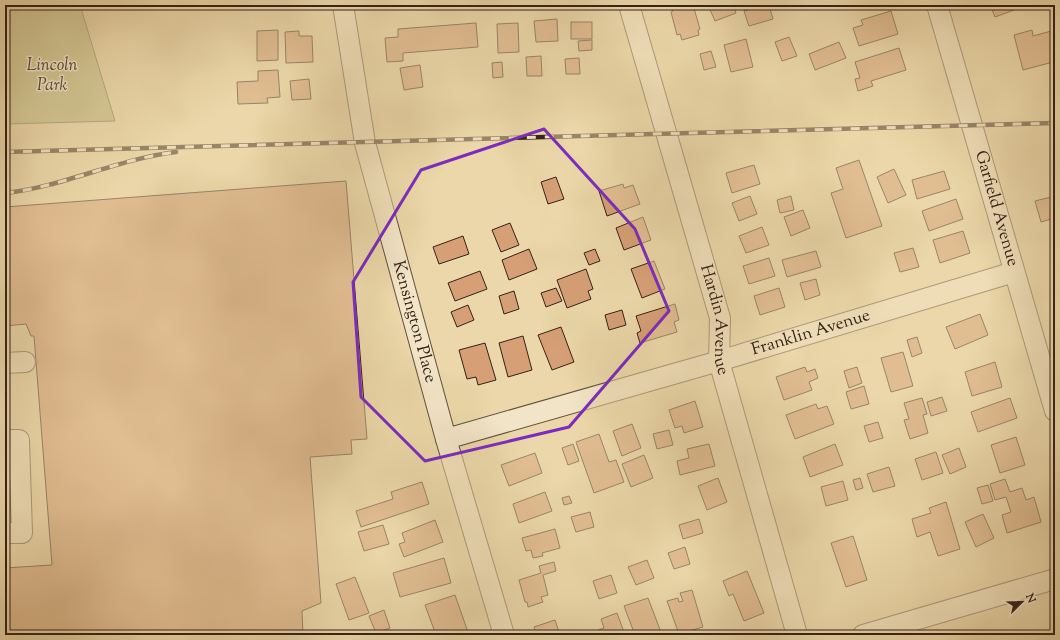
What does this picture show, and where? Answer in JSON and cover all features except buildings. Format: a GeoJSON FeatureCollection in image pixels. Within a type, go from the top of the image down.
{"type":"FeatureCollection","features":[{"type":"Feature","properties":{"kind":"street","name":"Kensington Place"},"geometry":{"type":"LineString","coordinates":[[343,5],[364,143],[446,439],[504,635]]}},
{"type":"Feature","properties":{"kind":"street","name":"Hardin Avenue"},"geometry":{"type":"LineString","coordinates":[[629,5],[720,318],[719,361],[797,635]]}},
{"type":"Feature","properties":{"kind":"street","name":"Garfield Avenue"},"geometry":{"type":"LineString","coordinates":[[937,5],[1055,411]]}},
{"type":"Feature","properties":{"kind":"street","name":"Franklin Avenue"},"geometry":{"type":"LineString","coordinates":[[446,439],[719,361],[1014,272]]}},
{"type":"Feature","properties":{"kind":"street"},"geometry":{"type":"LineString","coordinates":[[5,363],[25,362]]}},
{"type":"Feature","properties":{"kind":"street"},"geometry":{"type":"LineString","coordinates":[[5,440],[19,440],[22,533],[5,533]]}},
{"type":"Feature","properties":{"kind":"street"},"geometry":{"type":"LineString","coordinates":[[863,635],[1055,579]]}},
{"type":"Feature","properties":{"kind":"highlighted area"},"geometry":{"type":"Polygon","coordinates":[[[544,129],[635,229],[669,311],[569,427],[425,461],[361,397],[353,282],[421,170],[544,129]]]}},
{"type":"Feature","properties":{"kind":"green space","name":"Lincoln Park"},"geometry":{"type":"Polygon","coordinates":[[[5,5],[80,5],[115,121],[5,124],[5,5]]]}},
{"type":"Feature","properties":{"kind":"railway"},"geometry":{"type":"LineString","coordinates":[[5,152],[1055,123]]}},
{"type":"Feature","properties":{"kind":"railway"},"geometry":{"type":"LineString","coordinates":[[5,193],[48,185],[111,166],[176,152]]}}]}
